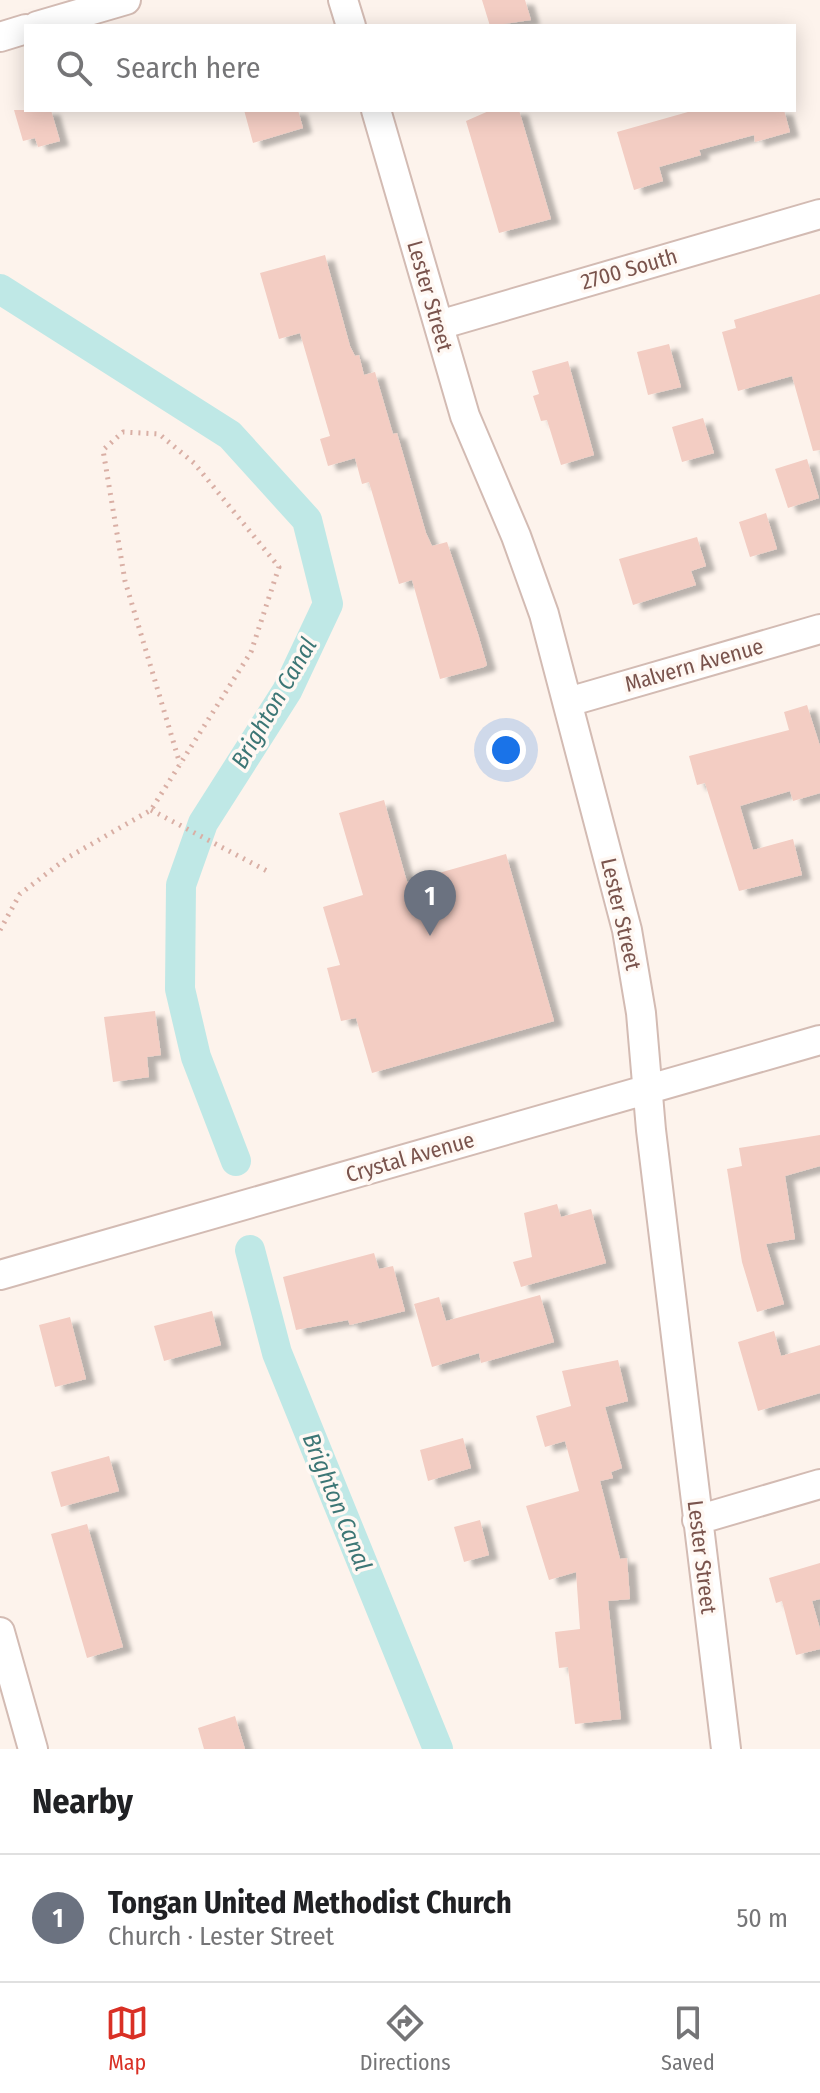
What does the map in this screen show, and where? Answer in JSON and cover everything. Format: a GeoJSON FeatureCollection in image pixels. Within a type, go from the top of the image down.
{"type":"FeatureCollection","features":[{"type":"Feature","properties":{"kind":"street"},"geometry":{"type":"LineString","coordinates":[[44,24],[126,0]]}},
{"type":"Feature","properties":{"kind":"street"},"geometry":{"type":"LineString","coordinates":[[343,0],[350,24]]}},
{"type":"Feature","properties":{"kind":"street"},"geometry":{"type":"LineString","coordinates":[[0,37],[24,30]]}},
{"type":"Feature","properties":{"kind":"street","name":"Lester Street"},"geometry":{"type":"LineString","coordinates":[[377,112],[475,443],[530,570],[627,930],[641,1013],[647,1089],[726,1749]]}},
{"type":"Feature","properties":{"kind":"street","name":"2700 South"},"geometry":{"type":"LineString","coordinates":[[439,325],[820,214]]}},
{"type":"Feature","properties":{"kind":"street","name":"Malvern Avenue"},"geometry":{"type":"LineString","coordinates":[[568,702],[820,629]]}},
{"type":"Feature","properties":{"kind":"street","name":"Crystal Avenue"},"geometry":{"type":"LineString","coordinates":[[0,1275],[820,1040]]}},
{"type":"Feature","properties":{"kind":"street"},"geometry":{"type":"LineString","coordinates":[[697,1520],[820,1484]]}},
{"type":"Feature","properties":{"kind":"street"},"geometry":{"type":"LineString","coordinates":[[0,1632],[33,1749]]}},
{"type":"Feature","properties":{"kind":"path"},"geometry":{"type":"LineString","coordinates":[[0,930],[20,894],[67,858],[151,810],[251,652],[279,567],[194,463],[159,434],[123,432],[103,450],[109,495],[125,581],[180,764]]}},
{"type":"Feature","properties":{"kind":"path"},"geometry":{"type":"LineString","coordinates":[[151,810],[267,871]]}},
{"type":"Feature","properties":{"kind":"building"},"geometry":{"type":"Polygon","coordinates":[[[482,0],[525,0],[531,20],[489,24],[482,0]]]}},
{"type":"Feature","properties":{"kind":"building"},"geometry":{"type":"Polygon","coordinates":[[[14,110],[52,112],[60,141],[38,147],[35,138],[23,141],[14,110]]]}},
{"type":"Feature","properties":{"kind":"building"},"geometry":{"type":"Polygon","coordinates":[[[245,112],[299,112],[303,128],[253,143],[245,112]]]}},
{"type":"Feature","properties":{"kind":"building"},"geometry":{"type":"Polygon","coordinates":[[[486,112],[520,112],[551,219],[499,233],[466,121],[486,112]]]}},
{"type":"Feature","properties":{"kind":"building"},"geometry":{"type":"Polygon","coordinates":[[[688,112],[785,112],[790,132],[755,142],[754,135],[699,150],[701,155],[659,167],[663,181],[634,190],[617,132],[688,112]]]}},
{"type":"Feature","properties":{"kind":"building"},"geometry":{"type":"Polygon","coordinates":[[[325,255],[350,346],[355,356],[359,355],[364,375],[375,372],[393,434],[397,433],[426,533],[432,546],[447,542],[478,634],[487,665],[484,667],[440,679],[412,580],[399,584],[369,482],[362,484],[355,458],[328,466],[320,439],[330,436],[300,333],[279,339],[260,273],[325,255]]]}},
{"type":"Feature","properties":{"kind":"building"},"geometry":{"type":"Polygon","coordinates":[[[820,294],[820,450],[813,451],[792,376],[738,391],[722,332],[736,328],[734,320],[820,294]]]}},
{"type":"Feature","properties":{"kind":"building"},"geometry":{"type":"Polygon","coordinates":[[[669,344],[681,387],[648,395],[637,352],[669,344]]]}},
{"type":"Feature","properties":{"kind":"building"},"geometry":{"type":"Polygon","coordinates":[[[568,361],[594,455],[561,465],[547,420],[541,421],[533,396],[539,394],[532,371],[568,361]]]}},
{"type":"Feature","properties":{"kind":"building"},"geometry":{"type":"Polygon","coordinates":[[[703,418],[714,453],[682,462],[672,427],[703,418]]]}},
{"type":"Feature","properties":{"kind":"building"},"geometry":{"type":"Polygon","coordinates":[[[807,459],[819,498],[788,508],[775,469],[807,459]]]}},
{"type":"Feature","properties":{"kind":"building"},"geometry":{"type":"Polygon","coordinates":[[[766,513],[777,549],[750,557],[739,522],[766,513]]]}},
{"type":"Feature","properties":{"kind":"building"},"geometry":{"type":"Polygon","coordinates":[[[697,537],[706,566],[691,571],[696,585],[633,605],[619,559],[697,537]]]}},
{"type":"Feature","properties":{"kind":"building"},"geometry":{"type":"Polygon","coordinates":[[[807,705],[820,746],[820,793],[793,801],[790,791],[740,806],[753,850],[793,839],[802,875],[739,891],[705,783],[697,785],[689,756],[789,730],[784,712],[807,705]]]}},
{"type":"Feature","properties":{"kind":"building"},"geometry":{"type":"Polygon","coordinates":[[[384,800],[407,882],[506,854],[554,1021],[372,1073],[356,1018],[341,1021],[327,968],[340,965],[323,907],[363,895],[339,813],[384,800]]]}},
{"type":"Feature","properties":{"kind":"building"},"geometry":{"type":"Polygon","coordinates":[[[155,1011],[161,1055],[147,1057],[149,1077],[113,1082],[104,1017],[155,1011]]]}},
{"type":"Feature","properties":{"kind":"building"},"geometry":{"type":"Polygon","coordinates":[[[820,1135],[820,1166],[785,1176],[795,1239],[766,1244],[784,1304],[757,1312],[742,1262],[727,1169],[742,1166],[739,1148],[820,1135]]]}},
{"type":"Feature","properties":{"kind":"building"},"geometry":{"type":"Polygon","coordinates":[[[557,1204],[561,1217],[591,1209],[606,1263],[521,1287],[513,1262],[532,1257],[524,1213],[557,1204]]]}},
{"type":"Feature","properties":{"kind":"building"},"geometry":{"type":"Polygon","coordinates":[[[374,1253],[379,1269],[393,1266],[405,1311],[350,1325],[348,1320],[296,1330],[283,1277],[374,1253]]]}},
{"type":"Feature","properties":{"kind":"building"},"geometry":{"type":"Polygon","coordinates":[[[540,1295],[554,1342],[481,1363],[479,1353],[432,1367],[414,1304],[439,1297],[446,1321],[540,1295]]]}},
{"type":"Feature","properties":{"kind":"building"},"geometry":{"type":"Polygon","coordinates":[[[212,1311],[221,1345],[164,1361],[154,1326],[212,1311]]]}},
{"type":"Feature","properties":{"kind":"building"},"geometry":{"type":"Polygon","coordinates":[[[70,1317],[86,1379],[55,1387],[39,1325],[70,1317]]]}},
{"type":"Feature","properties":{"kind":"building"},"geometry":{"type":"Polygon","coordinates":[[[774,1331],[781,1356],[820,1345],[820,1393],[758,1411],[738,1342],[774,1331]]]}},
{"type":"Feature","properties":{"kind":"building"},"geometry":{"type":"Polygon","coordinates":[[[618,1360],[628,1401],[605,1407],[622,1468],[611,1472],[613,1478],[600,1481],[620,1559],[627,1558],[630,1599],[608,1601],[621,1719],[575,1724],[568,1667],[559,1668],[555,1632],[580,1629],[576,1572],[549,1580],[526,1506],[579,1491],[565,1441],[545,1447],[536,1416],[571,1406],[562,1371],[618,1360]]]}},
{"type":"Feature","properties":{"kind":"building"},"geometry":{"type":"Polygon","coordinates":[[[463,1438],[471,1468],[428,1481],[420,1450],[463,1438]]]}},
{"type":"Feature","properties":{"kind":"building"},"geometry":{"type":"Polygon","coordinates":[[[109,1456],[119,1491],[61,1507],[51,1472],[109,1456]]]}},
{"type":"Feature","properties":{"kind":"building"},"geometry":{"type":"Polygon","coordinates":[[[480,1520],[489,1555],[464,1562],[454,1527],[480,1520]]]}},
{"type":"Feature","properties":{"kind":"building"},"geometry":{"type":"Polygon","coordinates":[[[87,1524],[123,1647],[87,1658],[51,1534],[87,1524]]]}},
{"type":"Feature","properties":{"kind":"building"},"geometry":{"type":"Polygon","coordinates":[[[820,1563],[820,1599],[812,1601],[820,1629],[820,1649],[796,1655],[782,1601],[776,1603],[769,1578],[820,1563]]]}},
{"type":"Feature","properties":{"kind":"building"},"geometry":{"type":"Polygon","coordinates":[[[235,1716],[245,1749],[204,1749],[198,1728],[235,1716]]]}},
{"type":"Feature","properties":{"kind":"waterway","name":"Brighton Canal"},"geometry":{"type":"LineString","coordinates":[[0,289],[230,435],[307,520],[328,604],[287,691],[203,823],[181,885],[180,989],[196,1057],[236,1161]]}},
{"type":"Feature","properties":{"kind":"waterway","name":"Brighton Canal"},"geometry":{"type":"LineString","coordinates":[[250,1250],[277,1353],[438,1749]]}},
{"type":"Feature","properties":{"kind":"place","name":"Tongan United Methodist Church"},"geometry":{"type":"Point","coordinates":[430,936]}}]}
